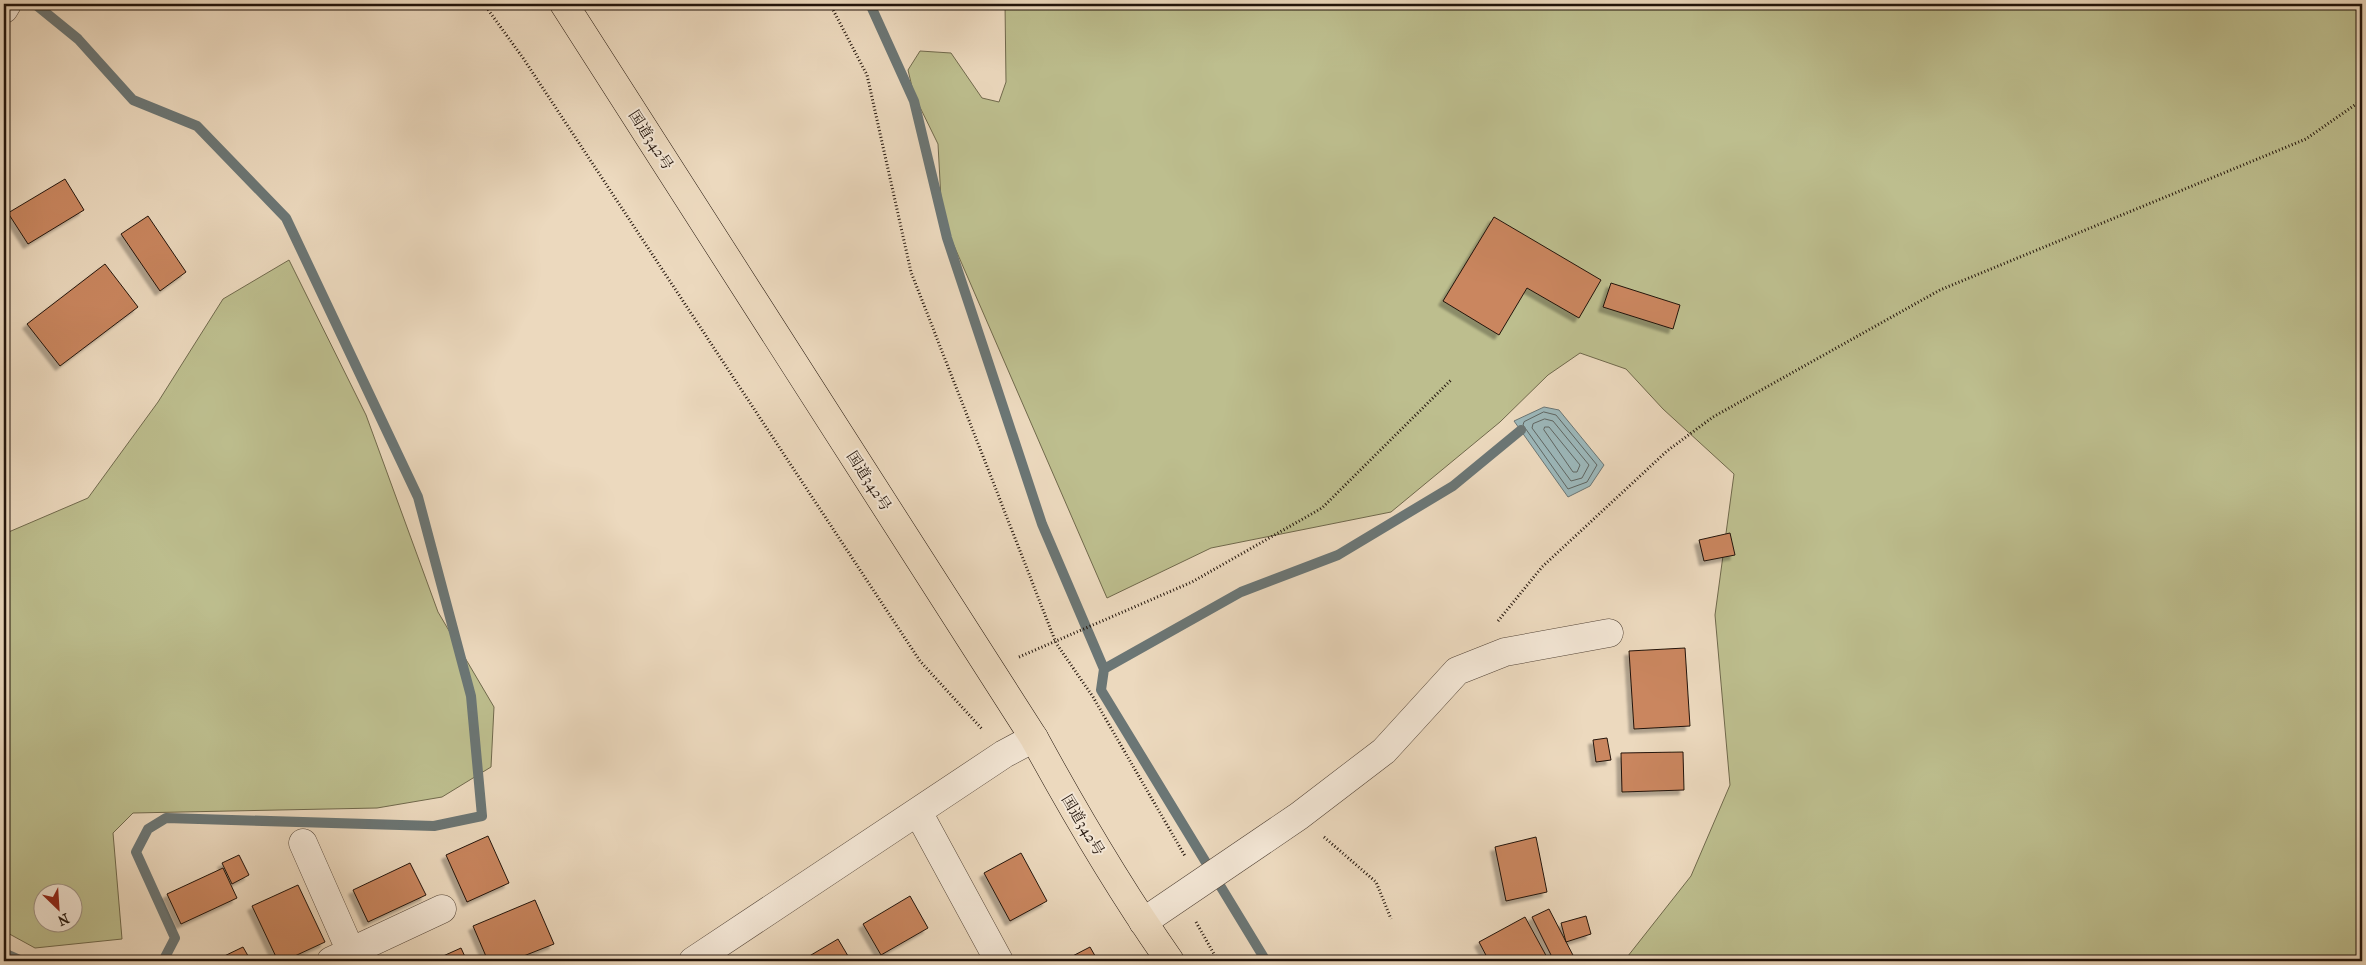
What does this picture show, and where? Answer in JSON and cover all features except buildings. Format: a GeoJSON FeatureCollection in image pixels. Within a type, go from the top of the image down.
{"type":"FeatureCollection","features":[{"type":"Feature","properties":{"kind":"highway","name":"国道342号"},"geometry":{"type":"LineString","coordinates":[[564,4],[1034,738],[1072,807],[1143,922],[1170,961]]}},
{"type":"Feature","properties":{"kind":"street"},"geometry":{"type":"LineString","coordinates":[[4,9],[8,4]]}},
{"type":"Feature","properties":{"kind":"street"},"geometry":{"type":"LineString","coordinates":[[1143,922],[1299,816],[1384,751],[1457,671],[1505,652],[1609,633]]}},
{"type":"Feature","properties":{"kind":"street"},"geometry":{"type":"LineString","coordinates":[[693,961],[1004,754],[1034,738]]}},
{"type":"Feature","properties":{"kind":"street"},"geometry":{"type":"LineString","coordinates":[[918,812],[999,961]]}},
{"type":"Feature","properties":{"kind":"street"},"geometry":{"type":"LineString","coordinates":[[303,843],[346,958],[442,909]]}},
{"type":"Feature","properties":{"kind":"path"},"geometry":{"type":"LineString","coordinates":[[484,4],[523,58],[920,661],[1004,754]]}},
{"type":"Feature","properties":{"kind":"path"},"geometry":{"type":"LineString","coordinates":[[830,4],[867,75],[911,272],[1056,643],[1093,696],[1191,889],[1218,961]]}},
{"type":"Feature","properties":{"kind":"path"},"geometry":{"type":"LineString","coordinates":[[1493,627],[1542,567],[1667,451],[1713,417],[1940,290],[2306,139],[2362,100]]}},
{"type":"Feature","properties":{"kind":"path"},"geometry":{"type":"LineString","coordinates":[[989,669],[1056,643],[1192,582],[1322,508],[1452,380]]}},
{"type":"Feature","properties":{"kind":"path"},"geometry":{"type":"LineString","coordinates":[[1299,816],[1376,882],[1391,919]]}},
{"type":"Feature","properties":{"kind":"green space"},"geometry":{"type":"Polygon","coordinates":[[[1005,4],[2362,4],[2362,961],[1624,961],[1691,876],[1730,785],[1715,615],[1734,474],[1663,409],[1626,369],[1580,353],[1548,375],[1500,422],[1391,512],[1211,548],[1107,598],[942,218],[938,144],[914,95],[908,70],[920,51],[951,53],[982,98],[999,102],[1006,82],[1005,4]]]}},
{"type":"Feature","properties":{"kind":"green space"},"geometry":{"type":"Polygon","coordinates":[[[289,260],[366,415],[438,612],[494,707],[491,767],[442,797],[377,808],[133,813],[113,833],[122,939],[35,948],[4,931],[4,534],[88,498],[158,402],[223,299],[289,260]]]}},
{"type":"Feature","properties":{"kind":"water"},"geometry":{"type":"Polygon","coordinates":[[[1544,407],[1559,410],[1604,465],[1590,486],[1568,497],[1514,421],[1544,407]]]}},
{"type":"Feature","properties":{"kind":"waterway"},"geometry":{"type":"LineString","coordinates":[[35,4],[78,39],[133,100],[197,126],[286,218],[418,497],[471,696],[482,816],[434,826],[166,818],[148,829],[136,852],[175,938],[163,961]]}},
{"type":"Feature","properties":{"kind":"waterway"},"geometry":{"type":"LineString","coordinates":[[870,4],[914,101],[947,238],[1042,524],[1104,669],[1101,690],[1266,961]]}},
{"type":"Feature","properties":{"kind":"waterway"},"geometry":{"type":"LineString","coordinates":[[1104,669],[1241,592],[1338,555],[1453,486],[1521,430]]}},
{"type":"Feature","properties":{"kind":"waterway"},"geometry":{"type":"LineString","coordinates":[[4,953],[22,961]]}}]}
